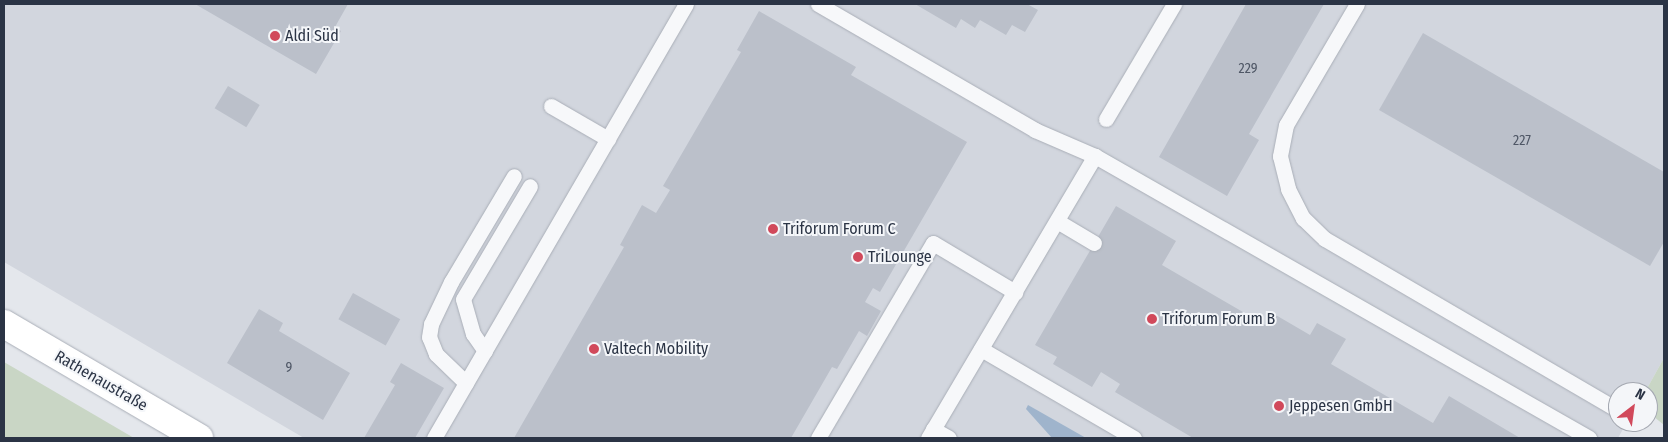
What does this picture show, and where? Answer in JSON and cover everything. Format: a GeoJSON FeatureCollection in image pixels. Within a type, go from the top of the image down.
{"type":"FeatureCollection","features":[{"type":"Feature","properties":{"kind":"street","name":"Rathenaustraße"},"geometry":{"type":"LineString","coordinates":[[4,324],[199,438]]}},
{"type":"Feature","properties":{"kind":"lane"},"geometry":{"type":"LineString","coordinates":[[434,438],[686,4]]}},
{"type":"Feature","properties":{"kind":"lane"},"geometry":{"type":"LineString","coordinates":[[818,4],[1035,130],[1095,156],[1573,434],[1589,438]]}},
{"type":"Feature","properties":{"kind":"lane"},"geometry":{"type":"LineString","coordinates":[[1106,119],[1174,4]]}},
{"type":"Feature","properties":{"kind":"lane"},"geometry":{"type":"LineString","coordinates":[[1358,4],[1286,125],[1280,156],[1288,189],[1303,218],[1325,238],[1608,404]]}},
{"type":"Feature","properties":{"kind":"lane"},"geometry":{"type":"LineString","coordinates":[[551,106],[608,139]]}},
{"type":"Feature","properties":{"kind":"lane"},"geometry":{"type":"LineString","coordinates":[[949,438],[931,434],[1095,156]]}},
{"type":"Feature","properties":{"kind":"lane"},"geometry":{"type":"LineString","coordinates":[[466,382],[436,354],[429,338],[431,324],[451,282],[514,176]]}},
{"type":"Feature","properties":{"kind":"lane"},"geometry":{"type":"LineString","coordinates":[[485,351],[473,334],[463,299],[530,186]]}},
{"type":"Feature","properties":{"kind":"lane"},"geometry":{"type":"LineString","coordinates":[[1057,220],[1094,243]]}},
{"type":"Feature","properties":{"kind":"lane"},"geometry":{"type":"LineString","coordinates":[[818,438],[933,243],[1015,292]]}},
{"type":"Feature","properties":{"kind":"lane"},"geometry":{"type":"LineString","coordinates":[[981,349],[1134,438]]}},
{"type":"Feature","properties":{"kind":"shaded area"},"geometry":{"type":"Polygon","coordinates":[[[4,4],[1664,4],[1664,358],[1651,382],[1608,382],[1608,432],[1621,432],[1618,438],[304,438],[4,262],[4,4]]]}},
{"type":"Feature","properties":{"kind":"green space"},"geometry":{"type":"Polygon","coordinates":[[[1664,358],[1664,425],[1658,420],[1658,382],[1651,382],[1664,358]]]}},
{"type":"Feature","properties":{"kind":"green space"},"geometry":{"type":"Polygon","coordinates":[[[4,362],[134,438],[4,438],[4,362]]]}},
{"type":"Feature","properties":{"kind":"water"},"geometry":{"type":"Polygon","coordinates":[[[1028,405],[1086,438],[1052,438],[1026,409],[1028,405]]]}},
{"type":"Feature","properties":{"kind":"building","name":"Aldi Süd"},"geometry":{"type":"Polygon","coordinates":[[[195,4],[348,4],[335,27],[341,31],[316,74],[195,4]]]}},
{"type":"Feature","properties":{"kind":"building"},"geometry":{"type":"Polygon","coordinates":[[[915,4],[1027,4],[1038,10],[1025,32],[1012,25],[1006,35],[980,20],[975,28],[961,19],[956,28],[915,4]]]}},
{"type":"Feature","properties":{"kind":"building"},"geometry":{"type":"Polygon","coordinates":[[[1246,4],[1324,4],[1249,134],[1259,140],[1227,196],[1159,157],[1246,4]]]}},
{"type":"Feature","properties":{"kind":"building","name":"Triforum Forum C"},"geometry":{"type":"Polygon","coordinates":[[[759,11],[856,67],[851,75],[967,142],[880,292],[873,288],[865,302],[881,311],[867,336],[859,331],[837,369],[832,367],[791,438],[514,438],[624,247],[620,245],[642,205],[656,213],[670,190],[663,186],[741,52],[737,50],[759,11]]]}},
{"type":"Feature","properties":{"kind":"building"},"geometry":{"type":"Polygon","coordinates":[[[1423,33],[1664,172],[1664,242],[1650,266],[1379,110],[1423,33]]]}},
{"type":"Feature","properties":{"kind":"building"},"geometry":{"type":"Polygon","coordinates":[[[228,86],[260,105],[246,127],[215,108],[228,86]]]}},
{"type":"Feature","properties":{"kind":"building","name":"Triforum Forum B"},"geometry":{"type":"Polygon","coordinates":[[[1116,206],[1176,241],[1162,265],[1267,326],[1274,314],[1310,335],[1317,323],[1346,339],[1331,364],[1433,423],[1449,396],[1520,438],[1193,438],[1115,392],[1120,384],[1101,372],[1092,387],[1053,364],[1057,357],[1035,345],[1116,206]]]}},
{"type":"Feature","properties":{"kind":"building"},"geometry":{"type":"Polygon","coordinates":[[[353,293],[400,319],[386,345],[338,319],[353,293]]]}},
{"type":"Feature","properties":{"kind":"building"},"geometry":{"type":"Polygon","coordinates":[[[259,309],[283,323],[279,331],[350,373],[323,420],[227,363],[259,309]]]}},
{"type":"Feature","properties":{"kind":"building"},"geometry":{"type":"Polygon","coordinates":[[[401,363],[444,388],[415,438],[364,438],[395,385],[390,382],[401,363]]]}},
{"type":"Feature","properties":{"kind":"place","name":"Aldi Süd"},"geometry":{"type":"Point","coordinates":[275,36]}},
{"type":"Feature","properties":{"kind":"place","name":"Triforum Forum C"},"geometry":{"type":"Point","coordinates":[773,229]}},
{"type":"Feature","properties":{"kind":"place","name":"TriLounge"},"geometry":{"type":"Point","coordinates":[858,257]}},
{"type":"Feature","properties":{"kind":"place","name":"Triforum Forum B"},"geometry":{"type":"Point","coordinates":[1152,319]}},
{"type":"Feature","properties":{"kind":"place","name":"Valtech Mobility"},"geometry":{"type":"Point","coordinates":[594,349]}},
{"type":"Feature","properties":{"kind":"place","name":"Jeppesen GmbH"},"geometry":{"type":"Point","coordinates":[1279,406]}}]}
